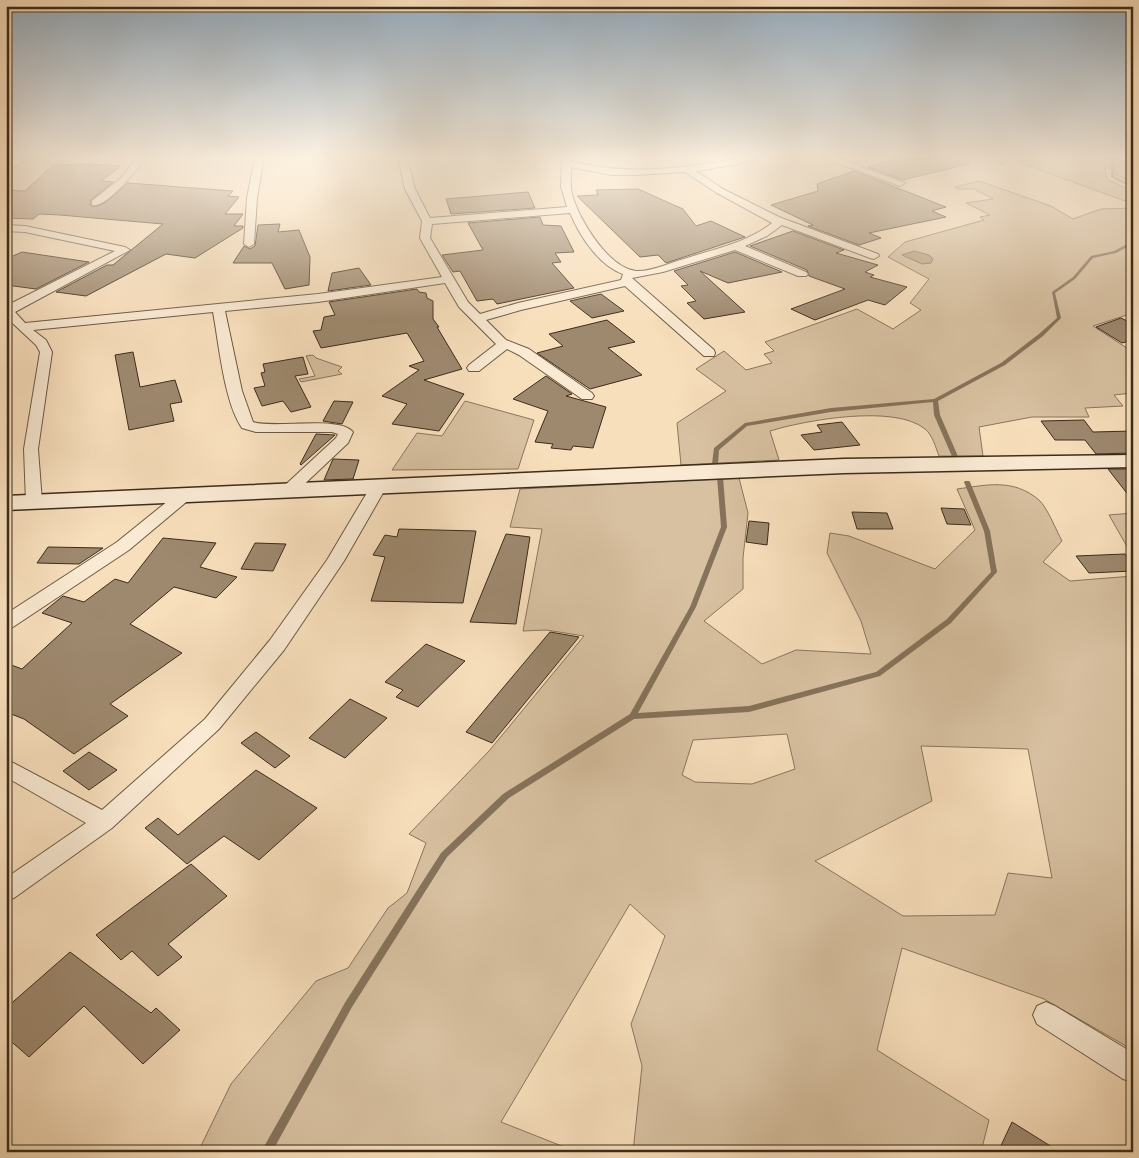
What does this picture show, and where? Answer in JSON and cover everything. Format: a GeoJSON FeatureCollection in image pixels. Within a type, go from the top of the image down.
{"type":"FeatureCollection","features":[{"type":"Feature","properties":{"kind":"street"},"geometry":{"type":"LineString","coordinates":[[248,244],[251,211]]}},
{"type":"Feature","properties":{"kind":"street"},"geometry":{"type":"LineString","coordinates":[[422,211],[427,221],[425,238],[463,304],[502,343],[524,352],[587,396]]}},
{"type":"Feature","properties":{"kind":"street"},"geometry":{"type":"LineString","coordinates":[[427,221],[559,211]]}},
{"type":"Feature","properties":{"kind":"street"},"geometry":{"type":"LineString","coordinates":[[574,211],[587,234],[604,256],[709,353]]}},
{"type":"Feature","properties":{"kind":"street"},"geometry":{"type":"LineString","coordinates":[[760,211],[775,219],[874,256]]}},
{"type":"Feature","properties":{"kind":"street"},"geometry":{"type":"LineString","coordinates":[[478,319],[630,278],[735,246],[776,226],[778,222],[775,219]]}},
{"type":"Feature","properties":{"kind":"street"},"geometry":{"type":"LineString","coordinates":[[6,228],[25,229],[125,250],[7,310],[22,328],[42,343],[46,352],[32,449],[34,502]]}},
{"type":"Feature","properties":{"kind":"street"},"geometry":{"type":"LineString","coordinates":[[735,246],[802,274]]}},
{"type":"Feature","properties":{"kind":"street"},"geometry":{"type":"LineString","coordinates":[[22,328],[318,298],[449,279]]}},
{"type":"Feature","properties":{"kind":"street"},"geometry":{"type":"LineString","coordinates":[[218,308],[234,391],[247,425],[256,428],[333,428],[346,432],[343,440],[289,490]]}},
{"type":"Feature","properties":{"kind":"street"},"geometry":{"type":"LineString","coordinates":[[474,368],[498,351],[502,343]]}},
{"type":"Feature","properties":{"kind":"street"},"geometry":{"type":"LineString","coordinates":[[6,503],[844,466],[1133,462]]}},
{"type":"Feature","properties":{"kind":"street"},"geometry":{"type":"LineString","coordinates":[[6,891],[104,822],[212,724],[277,645],[335,561],[379,486]]}},
{"type":"Feature","properties":{"kind":"street"},"geometry":{"type":"LineString","coordinates":[[6,623],[123,546],[185,495]]}},
{"type":"Feature","properties":{"kind":"street"},"geometry":{"type":"LineString","coordinates":[[6,767],[104,822]]}},
{"type":"Feature","properties":{"kind":"street"},"geometry":{"type":"LineString","coordinates":[[1046,1015],[1133,1069]]}},
{"type":"Feature","properties":{"kind":"shaded area"},"geometry":{"type":"Polygon","coordinates":[[[982,211],[1060,211],[1073,219],[1095,211],[1133,211],[1133,313],[1093,326],[1133,352],[1133,393],[1114,395],[1123,406],[1085,408],[1089,417],[1032,417],[979,427],[983,456],[939,456],[932,438],[925,429],[911,421],[893,417],[872,416],[827,419],[770,431],[779,460],[681,465],[677,423],[726,391],[696,369],[724,351],[746,370],[772,363],[764,354],[774,351],[765,342],[857,309],[893,329],[921,310],[910,303],[929,279],[888,257],[905,242],[984,220],[980,217],[990,215],[982,211]]]}},
{"type":"Feature","properties":{"kind":"shaded area"},"geometry":{"type":"Polygon","coordinates":[[[914,251],[929,255],[933,259],[931,263],[922,264],[902,255],[914,251]]]}},
{"type":"Feature","properties":{"kind":"shaded area"},"geometry":{"type":"Polygon","coordinates":[[[313,355],[316,358],[342,367],[338,371],[342,374],[301,382],[299,379],[315,376],[306,356],[313,355]]]}},
{"type":"Feature","properties":{"kind":"shaded area"},"geometry":{"type":"Polygon","coordinates":[[[465,401],[534,420],[518,469],[392,470],[417,433],[442,436],[465,401]]]}},
{"type":"Feature","properties":{"kind":"shaded area"},"geometry":{"type":"Polygon","coordinates":[[[739,478],[748,513],[743,558],[743,589],[704,621],[762,664],[796,650],[871,654],[861,621],[827,553],[830,533],[849,536],[935,569],[975,530],[957,489],[989,485],[1010,486],[1019,488],[1039,500],[1062,541],[1043,562],[1070,581],[1133,576],[1133,1050],[1044,999],[902,948],[877,1050],[989,1120],[981,1152],[633,1152],[642,1066],[631,1024],[665,936],[630,904],[501,1122],[577,1152],[198,1152],[231,1084],[316,981],[348,968],[388,908],[407,893],[426,843],[409,834],[489,751],[584,636],[546,630],[523,631],[542,529],[510,527],[520,489],[739,478]],[[787,734],[693,740],[682,775],[695,782],[752,784],[795,769],[787,734]],[[921,746],[932,801],[815,861],[903,916],[995,915],[1008,873],[1052,878],[1028,749],[921,746]]]}},
{"type":"Feature","properties":{"kind":"shaded area"},"geometry":{"type":"Polygon","coordinates":[[[1133,513],[1133,557],[1109,515],[1133,513]]]}},
{"type":"Feature","properties":{"kind":"building"},"geometry":{"type":"Polygon","coordinates":[[[6,211],[227,211],[225,214],[243,214],[234,226],[243,226],[243,228],[195,258],[166,254],[86,296],[56,292],[107,265],[113,265],[163,224],[39,214],[33,219],[6,218],[6,211]]]}},
{"type":"Feature","properties":{"kind":"building"},"geometry":{"type":"Polygon","coordinates":[[[450,211],[492,211],[451,214],[450,211]]]}},
{"type":"Feature","properties":{"kind":"building"},"geometry":{"type":"Polygon","coordinates":[[[593,211],[685,211],[696,226],[711,221],[745,237],[666,263],[658,255],[640,257],[593,211]]]}},
{"type":"Feature","properties":{"kind":"building"},"geometry":{"type":"Polygon","coordinates":[[[784,211],[932,211],[946,217],[869,233],[881,238],[859,245],[808,226],[813,225],[784,211]]]}},
{"type":"Feature","properties":{"kind":"building"},"geometry":{"type":"Polygon","coordinates":[[[540,217],[543,225],[561,226],[574,252],[555,253],[561,262],[552,263],[574,288],[497,304],[493,299],[477,301],[460,271],[453,272],[442,255],[483,250],[468,223],[540,217]]]}},
{"type":"Feature","properties":{"kind":"building"},"geometry":{"type":"Polygon","coordinates":[[[280,224],[278,232],[299,230],[310,257],[309,285],[285,289],[272,263],[233,263],[244,246],[250,249],[255,246],[258,225],[280,224]]]}},
{"type":"Feature","properties":{"kind":"building"},"geometry":{"type":"Polygon","coordinates":[[[793,231],[844,250],[836,253],[878,265],[865,272],[874,275],[870,277],[907,287],[885,305],[868,300],[815,320],[791,309],[845,289],[809,276],[807,270],[750,246],[793,231]]]}},
{"type":"Feature","properties":{"kind":"building"},"geometry":{"type":"Polygon","coordinates":[[[22,252],[89,262],[36,289],[6,285],[6,259],[22,252]]]}},
{"type":"Feature","properties":{"kind":"building"},"geometry":{"type":"Polygon","coordinates":[[[735,252],[782,272],[728,283],[700,271],[745,312],[704,319],[687,303],[696,301],[681,286],[688,285],[674,271],[735,252]]]}},
{"type":"Feature","properties":{"kind":"building"},"geometry":{"type":"Polygon","coordinates":[[[359,268],[371,285],[328,291],[332,273],[359,268]]]}},
{"type":"Feature","properties":{"kind":"building"},"geometry":{"type":"Polygon","coordinates":[[[417,289],[419,292],[426,293],[427,298],[433,301],[433,319],[462,369],[424,380],[464,394],[439,431],[392,424],[407,404],[382,396],[419,370],[409,366],[424,361],[407,333],[321,348],[313,331],[321,330],[324,317],[335,315],[329,302],[417,289]]]}},
{"type":"Feature","properties":{"kind":"building"},"geometry":{"type":"Polygon","coordinates":[[[601,294],[624,311],[592,318],[570,301],[601,294]]]}},
{"type":"Feature","properties":{"kind":"building"},"geometry":{"type":"Polygon","coordinates":[[[1121,318],[1133,324],[1133,340],[1122,343],[1096,327],[1121,318]]]}},
{"type":"Feature","properties":{"kind":"building"},"geometry":{"type":"Polygon","coordinates":[[[607,320],[635,342],[608,348],[642,375],[590,389],[537,353],[563,346],[549,334],[607,320]]]}},
{"type":"Feature","properties":{"kind":"building"},"geometry":{"type":"Polygon","coordinates":[[[133,352],[140,387],[175,380],[182,402],[170,404],[174,421],[129,430],[115,355],[133,352]]]}},
{"type":"Feature","properties":{"kind":"building"},"geometry":{"type":"Polygon","coordinates":[[[303,357],[308,374],[295,376],[311,407],[291,412],[283,401],[262,406],[254,388],[265,386],[261,373],[265,372],[263,364],[303,357]]]}},
{"type":"Feature","properties":{"kind":"building"},"geometry":{"type":"Polygon","coordinates":[[[546,376],[572,394],[566,396],[606,407],[593,448],[573,446],[571,450],[551,448],[553,444],[535,442],[548,411],[513,399],[546,376]]]}},
{"type":"Feature","properties":{"kind":"building"},"geometry":{"type":"Polygon","coordinates":[[[334,401],[353,402],[342,424],[323,421],[334,401]]]}},
{"type":"Feature","properties":{"kind":"building"},"geometry":{"type":"Polygon","coordinates":[[[1084,420],[1093,432],[1133,431],[1133,453],[1096,454],[1085,440],[1055,440],[1041,421],[1084,420]]]}},
{"type":"Feature","properties":{"kind":"building"},"geometry":{"type":"Polygon","coordinates":[[[842,422],[860,445],[814,450],[801,435],[822,432],[817,425],[842,422]]]}},
{"type":"Feature","properties":{"kind":"building"},"geometry":{"type":"Polygon","coordinates":[[[316,434],[335,435],[301,465],[300,464],[316,434]]]}},
{"type":"Feature","properties":{"kind":"building"},"geometry":{"type":"Polygon","coordinates":[[[333,459],[359,460],[353,479],[324,480],[333,459]]]}},
{"type":"Feature","properties":{"kind":"building"},"geometry":{"type":"Polygon","coordinates":[[[1108,469],[1133,469],[1133,501],[1108,469]]]}},
{"type":"Feature","properties":{"kind":"building"},"geometry":{"type":"Polygon","coordinates":[[[941,508],[964,509],[971,525],[947,524],[941,508]]]}},
{"type":"Feature","properties":{"kind":"building"},"geometry":{"type":"Polygon","coordinates":[[[852,512],[887,513],[893,529],[857,529],[852,512]]]}},
{"type":"Feature","properties":{"kind":"building"},"geometry":{"type":"Polygon","coordinates":[[[749,521],[769,523],[767,545],[746,542],[749,521]]]}},
{"type":"Feature","properties":{"kind":"building"},"geometry":{"type":"Polygon","coordinates":[[[399,529],[476,531],[463,603],[371,601],[385,557],[373,555],[385,535],[397,537],[399,529]]]}},
{"type":"Feature","properties":{"kind":"building"},"geometry":{"type":"Polygon","coordinates":[[[506,534],[530,537],[516,624],[470,622],[506,534]]]}},
{"type":"Feature","properties":{"kind":"building"},"geometry":{"type":"Polygon","coordinates":[[[163,538],[216,543],[200,567],[237,577],[216,598],[174,587],[130,624],[182,653],[110,704],[128,716],[74,754],[24,719],[6,712],[6,663],[22,669],[72,623],[42,613],[63,596],[84,602],[115,579],[128,583],[163,538]]]}},
{"type":"Feature","properties":{"kind":"building"},"geometry":{"type":"Polygon","coordinates":[[[255,543],[286,544],[273,571],[241,569],[255,543]]]}},
{"type":"Feature","properties":{"kind":"building"},"geometry":{"type":"Polygon","coordinates":[[[48,547],[103,548],[79,564],[37,563],[48,547]]]}},
{"type":"Feature","properties":{"kind":"building"},"geometry":{"type":"Polygon","coordinates":[[[1125,554],[1133,564],[1133,571],[1089,573],[1076,556],[1125,554]]]}},
{"type":"Feature","properties":{"kind":"building"},"geometry":{"type":"Polygon","coordinates":[[[550,632],[579,637],[492,743],[466,732],[550,632]]]}},
{"type":"Feature","properties":{"kind":"building"},"geometry":{"type":"Polygon","coordinates":[[[426,644],[465,661],[418,707],[396,697],[403,690],[385,682],[426,644]]]}},
{"type":"Feature","properties":{"kind":"building"},"geometry":{"type":"Polygon","coordinates":[[[350,699],[387,718],[345,758],[309,738],[350,699]]]}},
{"type":"Feature","properties":{"kind":"building"},"geometry":{"type":"Polygon","coordinates":[[[256,732],[290,756],[275,768],[241,743],[256,732]]]}},
{"type":"Feature","properties":{"kind":"building"},"geometry":{"type":"Polygon","coordinates":[[[89,752],[117,770],[89,790],[63,771],[89,752]]]}},
{"type":"Feature","properties":{"kind":"building"},"geometry":{"type":"Polygon","coordinates":[[[256,770],[317,808],[259,860],[224,836],[187,864],[145,828],[158,818],[178,835],[256,770]]]}},
{"type":"Feature","properties":{"kind":"building"},"geometry":{"type":"Polygon","coordinates":[[[191,864],[227,896],[168,944],[182,957],[158,976],[132,951],[121,960],[96,935],[191,864]]]}},
{"type":"Feature","properties":{"kind":"building"},"geometry":{"type":"Polygon","coordinates":[[[70,952],[151,1013],[156,1008],[180,1030],[143,1064],[84,1006],[29,1057],[6,1037],[6,1008],[70,952]]]}},
{"type":"Feature","properties":{"kind":"building"},"geometry":{"type":"Polygon","coordinates":[[[1012,1122],[1060,1152],[998,1152],[1012,1122]]]}},
{"type":"Feature","properties":{"kind":"waterway"},"geometry":{"type":"LineString","coordinates":[[935,400],[1003,364],[1041,335],[1059,318],[1053,293],[1074,278],[1092,257],[1115,252],[1133,242]]}},
{"type":"Feature","properties":{"kind":"waterway"},"geometry":{"type":"LineString","coordinates":[[715,464],[716,449],[745,425],[831,410],[935,400]]}},
{"type":"Feature","properties":{"kind":"waterway"},"geometry":{"type":"LineString","coordinates":[[935,400],[937,415],[957,461]]}},
{"type":"Feature","properties":{"kind":"waterway"},"geometry":{"type":"LineString","coordinates":[[633,716],[693,607],[724,527],[720,477]]}},
{"type":"Feature","properties":{"kind":"waterway"},"geometry":{"type":"LineString","coordinates":[[633,716],[749,709],[878,674],[949,621],[994,572],[987,531],[967,482]]}},
{"type":"Feature","properties":{"kind":"waterway"},"geometry":{"type":"LineString","coordinates":[[266,1152],[349,1004],[444,855],[506,796],[633,716]]}}]}
